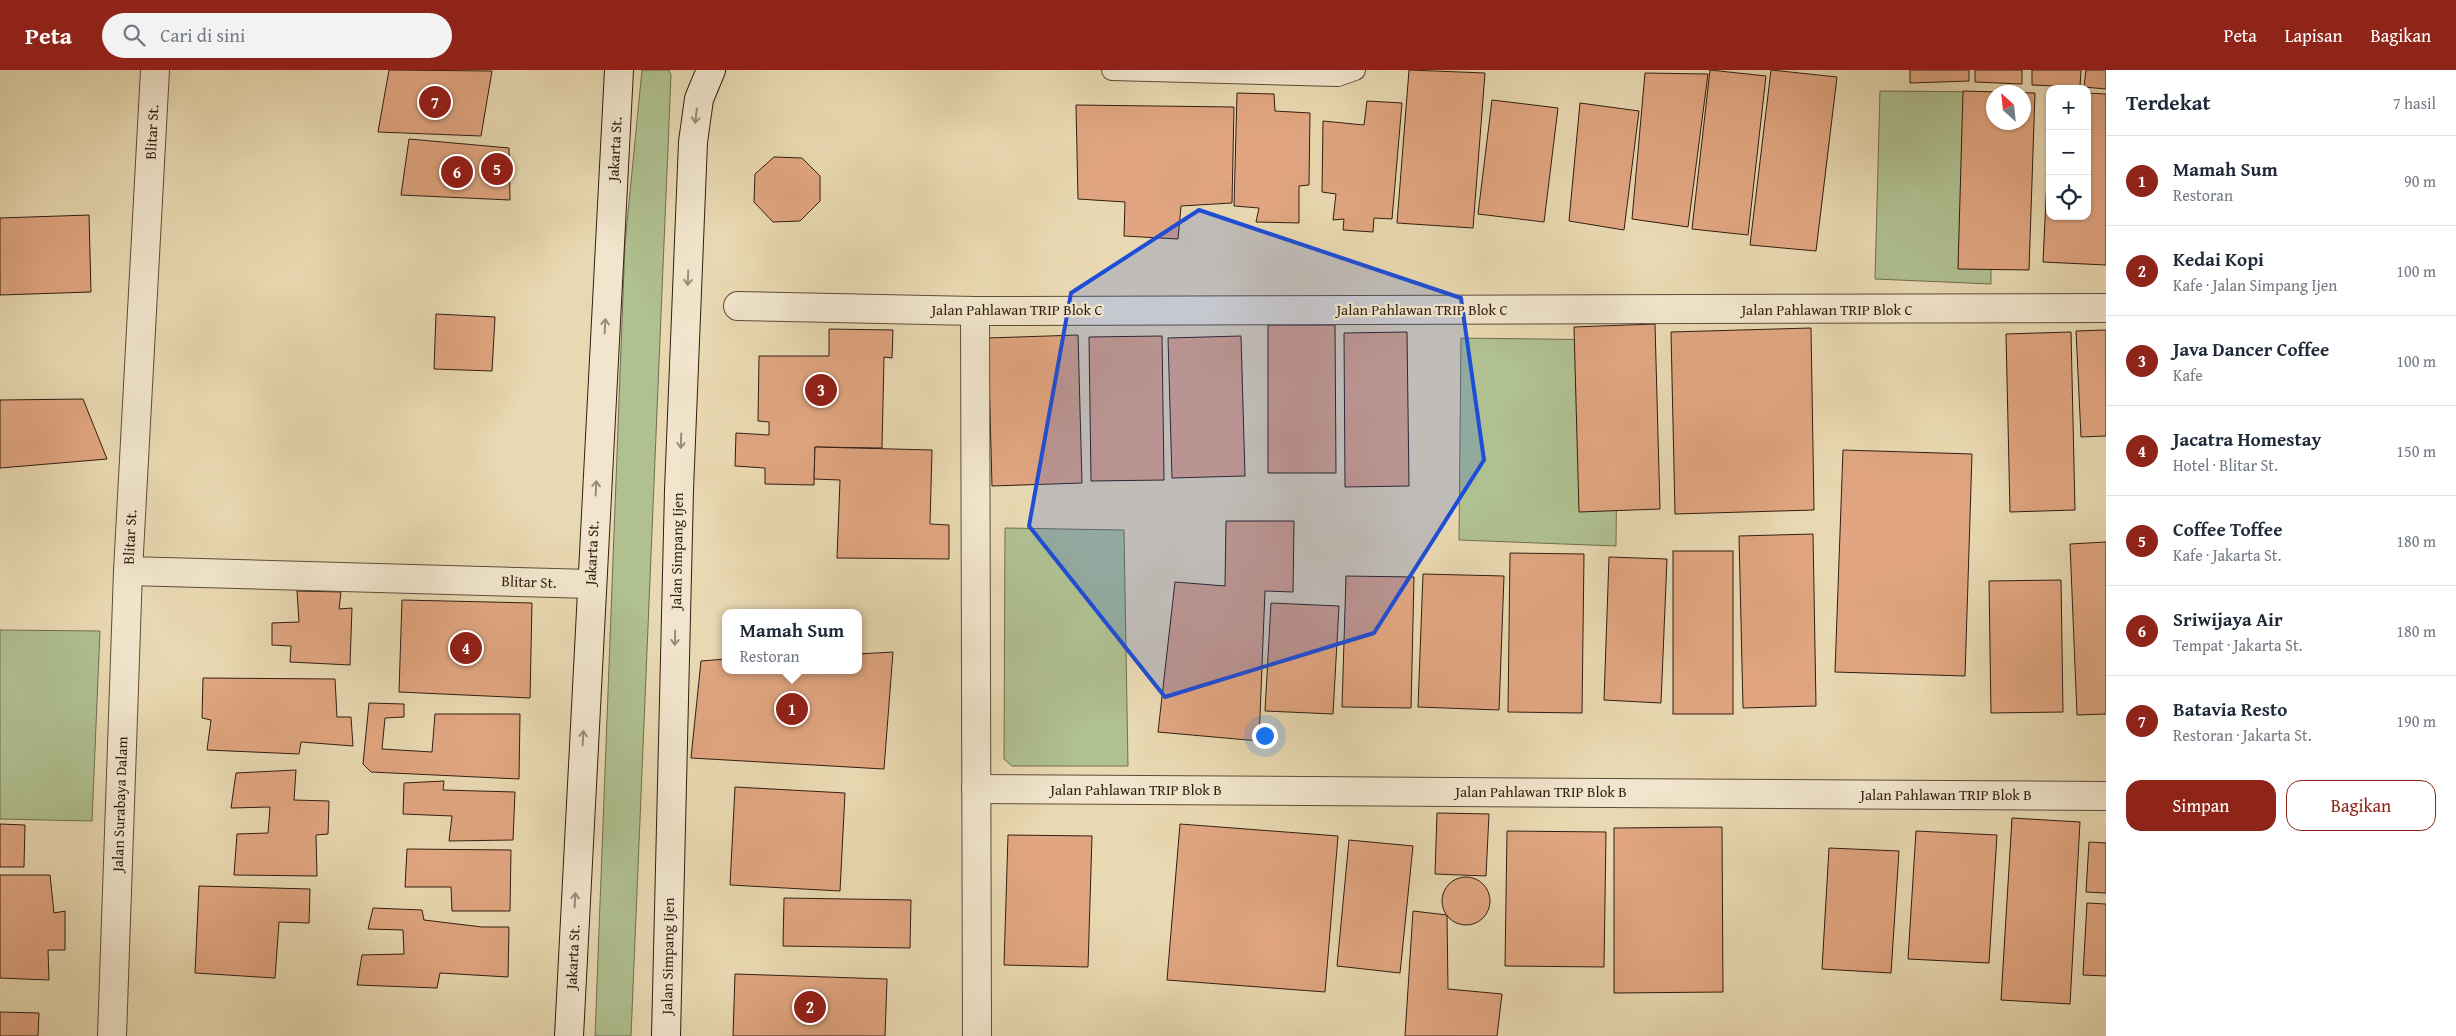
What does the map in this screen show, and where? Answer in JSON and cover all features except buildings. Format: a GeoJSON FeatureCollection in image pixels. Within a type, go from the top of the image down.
{"type":"FeatureCollection","features":[{"type":"Feature","properties":{"kind":"street","name":"Blitar St."},"geometry":{"type":"LineString","coordinates":[[155,70],[128,571],[591,584]]}},
{"type":"Feature","properties":{"kind":"street","name":"Jakarta St."},"geometry":{"type":"LineString","coordinates":[[569,1036],[619,70]]}},
{"type":"Feature","properties":{"kind":"street","name":"Jalan Simpang Ijen"},"geometry":{"type":"LineString","coordinates":[[666,1036],[679,490],[693,142],[699,99],[711,70]]}},
{"type":"Feature","properties":{"kind":"street","name":"Jalan Pahlawan TRIP Blok C"},"geometry":{"type":"LineString","coordinates":[[738,306],[975,311],[2106,308]]}},
{"type":"Feature","properties":{"kind":"street"},"geometry":{"type":"LineString","coordinates":[[975,311],[977,1036]]}},
{"type":"Feature","properties":{"kind":"street","name":"Jalan Surabaya Dalam"},"geometry":{"type":"LineString","coordinates":[[112,1036],[128,571]]}},
{"type":"Feature","properties":{"kind":"street","name":"Jalan Pahlawan TRIP Blok B"},"geometry":{"type":"LineString","coordinates":[[976,789],[2106,796]]}},
{"type":"Feature","properties":{"kind":"lane"},"geometry":{"type":"LineString","coordinates":[[1112,70],[1338,76],[1354,70]]}},
{"type":"Feature","properties":{"kind":"highlighted area"},"geometry":{"type":"Polygon","coordinates":[[[1199,210],[1461,298],[1484,460],[1374,633],[1165,697],[1029,526],[1071,293],[1199,210]]]}},
{"type":"Feature","properties":{"kind":"green space"},"geometry":{"type":"Polygon","coordinates":[[[642,70],[669,70],[671,75],[631,1036],[595,1036],[625,243],[642,70]]]}},
{"type":"Feature","properties":{"kind":"green space"},"geometry":{"type":"Polygon","coordinates":[[[1880,91],[1986,92],[1986,130],[1991,130],[1991,284],[1875,279],[1880,91]]]}},
{"type":"Feature","properties":{"kind":"green space"},"geometry":{"type":"Polygon","coordinates":[[[1461,338],[1618,340],[1616,546],[1459,540],[1461,338]]]}},
{"type":"Feature","properties":{"kind":"green space"},"geometry":{"type":"Polygon","coordinates":[[[1005,528],[1124,530],[1128,766],[1012,766],[1004,759],[1005,528]]]}},
{"type":"Feature","properties":{"kind":"green space"},"geometry":{"type":"Polygon","coordinates":[[[0,630],[100,631],[92,821],[0,819],[0,630]]]}},
{"type":"Feature","properties":{"kind":"place","name":"Batavia Resto"},"geometry":{"type":"Point","coordinates":[435,102]}},
{"type":"Feature","properties":{"kind":"place","name":"Coffee Toffee"},"geometry":{"type":"Point","coordinates":[497,169]}},
{"type":"Feature","properties":{"kind":"place","name":"Sriwijaya Air"},"geometry":{"type":"Point","coordinates":[457,172]}},
{"type":"Feature","properties":{"kind":"place","name":"Java Dancer Coffee"},"geometry":{"type":"Point","coordinates":[821,390]}},
{"type":"Feature","properties":{"kind":"place","name":"Jacatra Homestay"},"geometry":{"type":"Point","coordinates":[466,648]}},
{"type":"Feature","properties":{"kind":"place","name":"Mamah Sum"},"geometry":{"type":"Point","coordinates":[792,709]}},
{"type":"Feature","properties":{"kind":"place","name":"Kedai Kopi"},"geometry":{"type":"Point","coordinates":[810,1007]}}]}
